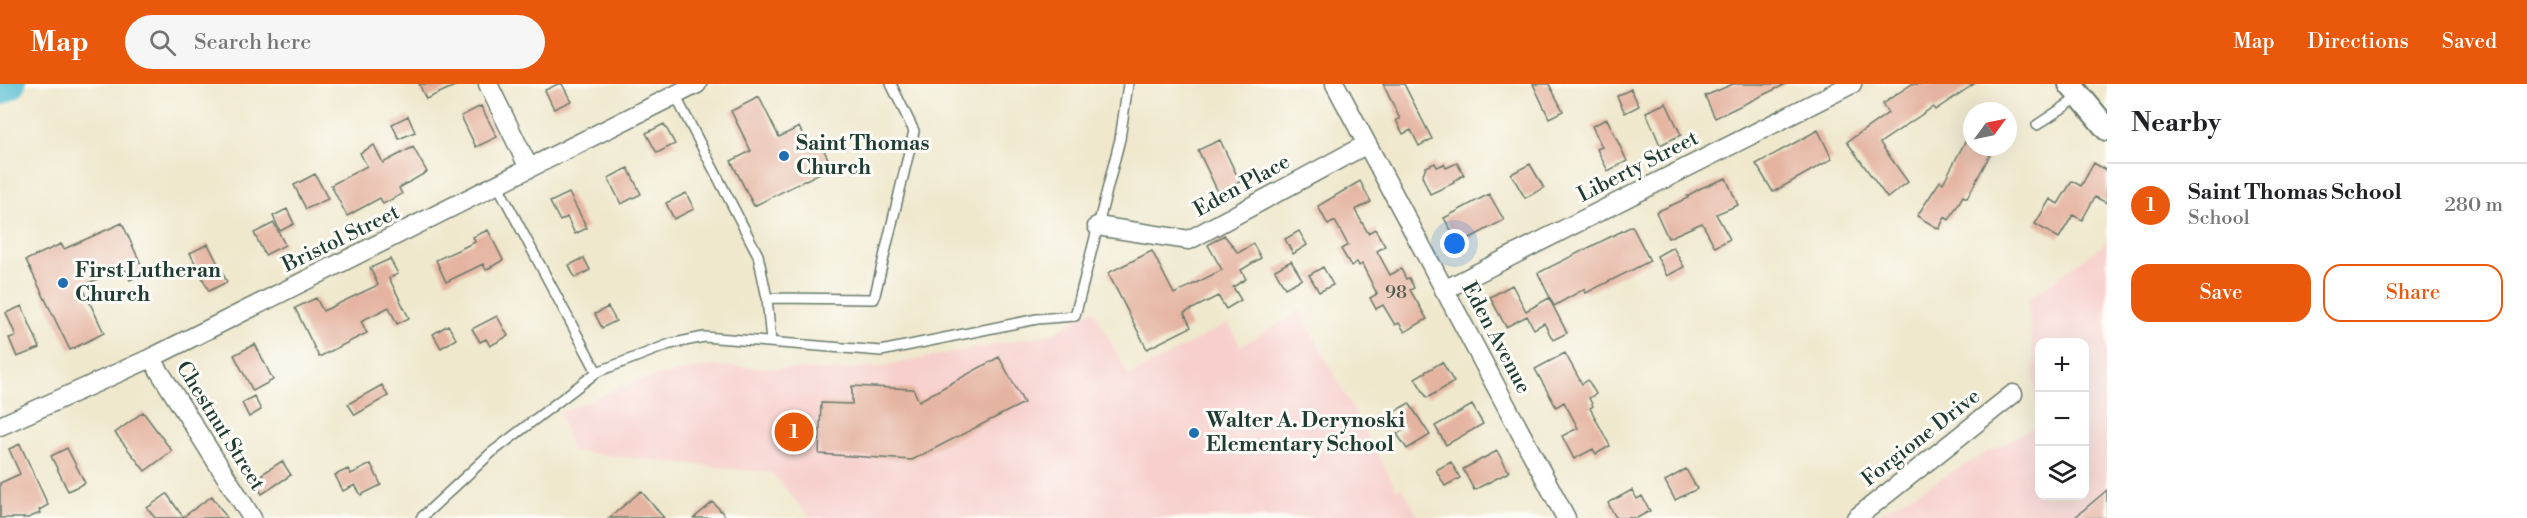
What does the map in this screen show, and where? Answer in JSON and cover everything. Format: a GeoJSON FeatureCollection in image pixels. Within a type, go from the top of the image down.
{"type":"FeatureCollection","features":[{"type":"Feature","properties":{"kind":"street"},"geometry":{"type":"LineString","coordinates":[[488,84],[529,168]]}},
{"type":"Feature","properties":{"kind":"street","name":"Bristol Street"},"geometry":{"type":"LineString","coordinates":[[0,426],[151,358],[498,186],[529,168],[697,84]]}},
{"type":"Feature","properties":{"kind":"street","name":"Eden Avenue"},"geometry":{"type":"LineString","coordinates":[[1335,84],[1566,518]]}},
{"type":"Feature","properties":{"kind":"street","name":"Liberty Street"},"geometry":{"type":"LineString","coordinates":[[1444,290],[1852,84]]}},
{"type":"Feature","properties":{"kind":"street"},"geometry":{"type":"LineString","coordinates":[[2075,90],[2107,129]]}},
{"type":"Feature","properties":{"kind":"street","name":"Eden Place"},"geometry":{"type":"LineString","coordinates":[[1097,226],[1189,240],[1367,144]]}},
{"type":"Feature","properties":{"kind":"street","name":"Chestnut Street"},"geometry":{"type":"LineString","coordinates":[[151,358],[252,518]]}},
{"type":"Feature","properties":{"kind":"street","name":"Forgione Drive"},"geometry":{"type":"LineString","coordinates":[[1856,518],[2013,394]]}},
{"type":"Feature","properties":{"kind":"lane"},"geometry":{"type":"LineString","coordinates":[[767,298],[874,299],[914,131],[891,84]]}},
{"type":"Feature","properties":{"kind":"lane"},"geometry":{"type":"LineString","coordinates":[[421,518],[491,453],[597,372],[670,344],[704,337],[881,351],[1037,319],[1075,316],[1120,139],[1128,84]]}},
{"type":"Feature","properties":{"kind":"lane"},"geometry":{"type":"LineString","coordinates":[[2037,125],[2075,90]]}},
{"type":"Feature","properties":{"kind":"lane"},"geometry":{"type":"LineString","coordinates":[[675,95],[758,255],[767,298],[771,342]]}},
{"type":"Feature","properties":{"kind":"lane"},"geometry":{"type":"LineString","coordinates":[[498,186],[597,372]]}},
{"type":"Feature","properties":{"kind":"shaded area"},"geometry":{"type":"Polygon","coordinates":[[[2107,242],[2107,518],[1871,518],[2035,426],[2035,500],[2089,500],[2089,338],[2035,338],[2035,386],[2028,299],[2107,242]]]}},
{"type":"Feature","properties":{"kind":"shaded area"},"geometry":{"type":"Polygon","coordinates":[[[1093,309],[1129,376],[1228,323],[1241,346],[1300,311],[1397,490],[1402,487],[1419,518],[811,518],[771,473],[571,451],[560,413],[639,380],[710,366],[833,370],[882,366],[1051,334],[1093,309]]]}},
{"type":"Feature","properties":{"kind":"building"},"geometry":{"type":"Polygon","coordinates":[[[419,84],[459,84],[426,99],[419,84]]]}},
{"type":"Feature","properties":{"kind":"building"},"geometry":{"type":"Polygon","coordinates":[[[562,84],[571,101],[554,109],[545,90],[562,84]]]}},
{"type":"Feature","properties":{"kind":"building"},"geometry":{"type":"Polygon","coordinates":[[[1383,84],[1404,84],[1432,139],[1419,146],[1411,130],[1403,134],[1396,120],[1400,119],[1383,84]]]}},
{"type":"Feature","properties":{"kind":"building"},"geometry":{"type":"Polygon","coordinates":[[[1533,84],[1549,84],[1563,111],[1549,118],[1533,84]]]}},
{"type":"Feature","properties":{"kind":"building"},"geometry":{"type":"Polygon","coordinates":[[[1733,84],[1786,84],[1715,118],[1705,96],[1733,84]]]}},
{"type":"Feature","properties":{"kind":"building"},"geometry":{"type":"Polygon","coordinates":[[[1912,84],[1974,84],[1935,110],[1933,107],[1880,143],[1908,182],[1887,198],[1847,142],[1888,113],[1882,104],[1912,84]]]}},
{"type":"Feature","properties":{"kind":"building"},"geometry":{"type":"Polygon","coordinates":[[[1631,89],[1639,106],[1625,113],[1617,96],[1631,89]]]}},
{"type":"Feature","properties":{"kind":"building","name":"Saint Thomas Church"},"geometry":{"type":"Polygon","coordinates":[[[759,97],[779,137],[799,127],[809,147],[820,142],[832,167],[754,206],[731,161],[751,151],[731,111],[759,97]]]}},
{"type":"Feature","properties":{"kind":"building"},"geometry":{"type":"Polygon","coordinates":[[[1666,103],[1681,135],[1660,145],[1646,112],[1666,103]]]}},
{"type":"Feature","properties":{"kind":"building"},"geometry":{"type":"Polygon","coordinates":[[[481,106],[497,137],[476,147],[461,116],[481,106]]]}},
{"type":"Feature","properties":{"kind":"building"},"geometry":{"type":"Polygon","coordinates":[[[408,116],[415,132],[399,139],[392,124],[408,116]]]}},
{"type":"Feature","properties":{"kind":"building"},"geometry":{"type":"Polygon","coordinates":[[[1607,119],[1627,161],[1608,171],[1597,149],[1602,147],[1592,126],[1607,119]]]}},
{"type":"Feature","properties":{"kind":"building"},"geometry":{"type":"Polygon","coordinates":[[[664,124],[675,144],[657,153],[646,133],[664,124]]]}},
{"type":"Feature","properties":{"kind":"building"},"geometry":{"type":"Polygon","coordinates":[[[1818,130],[1832,159],[1773,192],[1756,164],[1818,130]]]}},
{"type":"Feature","properties":{"kind":"building"},"geometry":{"type":"Polygon","coordinates":[[[1220,140],[1240,182],[1218,192],[1198,150],[1220,140]]]}},
{"type":"Feature","properties":{"kind":"building"},"geometry":{"type":"Polygon","coordinates":[[[374,145],[383,163],[413,147],[427,172],[399,188],[402,194],[383,204],[380,198],[347,216],[331,185],[367,166],[360,153],[374,145]]]}},
{"type":"Feature","properties":{"kind":"building"},"geometry":{"type":"Polygon","coordinates":[[[1963,146],[1963,156],[1989,156],[1967,198],[1963,196],[1949,220],[1945,217],[1939,229],[1917,216],[1940,181],[1943,183],[1963,146]]]}},
{"type":"Feature","properties":{"kind":"building"},"geometry":{"type":"Polygon","coordinates":[[[1435,163],[1437,167],[1444,164],[1446,168],[1457,163],[1464,175],[1453,181],[1454,183],[1430,194],[1422,176],[1426,167],[1435,163]]]}},
{"type":"Feature","properties":{"kind":"building"},"geometry":{"type":"Polygon","coordinates":[[[2094,163],[2107,171],[2107,203],[2095,197],[2082,220],[2073,215],[2059,238],[2035,224],[2050,199],[2058,204],[2072,181],[2081,186],[2094,163]]]}},
{"type":"Feature","properties":{"kind":"building"},"geometry":{"type":"Polygon","coordinates":[[[1530,164],[1544,188],[1525,198],[1511,174],[1530,164]]]}},
{"type":"Feature","properties":{"kind":"building"},"geometry":{"type":"Polygon","coordinates":[[[628,168],[641,194],[621,204],[608,178],[628,168]]]}},
{"type":"Feature","properties":{"kind":"building"},"geometry":{"type":"Polygon","coordinates":[[[315,174],[328,199],[306,209],[294,185],[315,174]]]}},
{"type":"Feature","properties":{"kind":"building"},"geometry":{"type":"Polygon","coordinates":[[[1726,178],[1738,205],[1716,214],[1730,239],[1715,247],[1702,223],[1668,238],[1656,212],[1688,198],[1687,196],[1701,188],[1726,178]]]}},
{"type":"Feature","properties":{"kind":"building"},"geometry":{"type":"Polygon","coordinates":[[[1360,181],[1371,202],[1355,210],[1368,233],[1375,229],[1385,246],[1377,251],[1390,275],[1401,269],[1406,279],[1409,278],[1414,288],[1410,290],[1427,319],[1405,332],[1399,323],[1395,325],[1383,305],[1376,309],[1370,298],[1377,294],[1362,264],[1359,266],[1357,262],[1351,266],[1341,249],[1348,245],[1335,221],[1328,225],[1318,206],[1360,181]]]}},
{"type":"Feature","properties":{"kind":"building"},"geometry":{"type":"Polygon","coordinates":[[[569,193],[587,228],[575,234],[567,217],[560,221],[550,202],[569,193]]]}},
{"type":"Feature","properties":{"kind":"building"},"geometry":{"type":"Polygon","coordinates":[[[686,193],[694,209],[674,219],[666,203],[686,193]]]}},
{"type":"Feature","properties":{"kind":"building"},"geometry":{"type":"Polygon","coordinates":[[[1489,194],[1504,220],[1459,244],[1444,218],[1489,194]]]}},
{"type":"Feature","properties":{"kind":"building"},"geometry":{"type":"Polygon","coordinates":[[[287,209],[294,224],[280,231],[273,216],[287,209]]]}},
{"type":"Feature","properties":{"kind":"building","name":"First Lutheran Church"},"geometry":{"type":"Polygon","coordinates":[[[122,223],[145,273],[130,280],[124,267],[82,286],[104,333],[70,350],[26,260],[61,244],[64,249],[122,223]]]}},
{"type":"Feature","properties":{"kind":"building"},"geometry":{"type":"Polygon","coordinates":[[[274,223],[285,245],[265,255],[254,233],[274,223]]]}},
{"type":"Feature","properties":{"kind":"building"},"geometry":{"type":"Polygon","coordinates":[[[1632,226],[1650,261],[1586,293],[1584,289],[1554,306],[1538,273],[1632,226]]]}},
{"type":"Feature","properties":{"kind":"building"},"geometry":{"type":"Polygon","coordinates":[[[488,230],[503,260],[486,270],[483,264],[446,282],[436,260],[475,242],[473,237],[488,230]]]}},
{"type":"Feature","properties":{"kind":"building"},"geometry":{"type":"Polygon","coordinates":[[[1299,231],[1307,245],[1293,254],[1285,239],[1299,231]]]}},
{"type":"Feature","properties":{"kind":"building"},"geometry":{"type":"Polygon","coordinates":[[[1224,235],[1238,253],[1253,244],[1261,258],[1241,270],[1246,279],[1233,287],[1241,300],[1226,309],[1218,296],[1184,313],[1191,327],[1147,349],[1108,273],[1152,251],[1174,294],[1222,270],[1208,245],[1224,235]]]}},
{"type":"Feature","properties":{"kind":"building"},"geometry":{"type":"Polygon","coordinates":[[[208,244],[227,282],[209,291],[190,253],[208,244]]]}},
{"type":"Feature","properties":{"kind":"building"},"geometry":{"type":"Polygon","coordinates":[[[1673,247],[1684,267],[1667,276],[1657,256],[1673,247]]]}},
{"type":"Feature","properties":{"kind":"building"},"geometry":{"type":"Polygon","coordinates":[[[584,258],[590,270],[575,278],[569,265],[584,258]]]}},
{"type":"Feature","properties":{"kind":"building"},"geometry":{"type":"Polygon","coordinates":[[[390,259],[398,274],[389,278],[409,318],[397,324],[389,307],[361,321],[367,333],[319,357],[295,308],[316,298],[323,311],[378,285],[370,268],[390,259]]]}},
{"type":"Feature","properties":{"kind":"building"},"geometry":{"type":"Polygon","coordinates":[[[1291,261],[1302,279],[1285,288],[1275,270],[1291,261]]]}},
{"type":"Feature","properties":{"kind":"building"},"geometry":{"type":"Polygon","coordinates":[[[1323,267],[1333,285],[1319,292],[1309,275],[1323,267]]]}},
{"type":"Feature","properties":{"kind":"building"},"geometry":{"type":"Polygon","coordinates":[[[1512,285],[1526,311],[1549,298],[1567,333],[1553,340],[1544,323],[1534,329],[1527,316],[1506,327],[1490,297],[1512,285]]]}},
{"type":"Feature","properties":{"kind":"building"},"geometry":{"type":"Polygon","coordinates":[[[22,306],[40,348],[17,357],[9,338],[16,336],[6,313],[22,306]]]}},
{"type":"Feature","properties":{"kind":"building"},"geometry":{"type":"Polygon","coordinates":[[[608,307],[616,321],[602,328],[595,314],[608,307]]]}},
{"type":"Feature","properties":{"kind":"building"},"geometry":{"type":"Polygon","coordinates":[[[497,316],[508,336],[490,346],[486,339],[480,342],[472,329],[497,316]]]}},
{"type":"Feature","properties":{"kind":"building"},"geometry":{"type":"Polygon","coordinates":[[[448,325],[456,339],[441,348],[433,334],[448,325]]]}},
{"type":"Feature","properties":{"kind":"building"},"geometry":{"type":"Polygon","coordinates":[[[255,344],[273,380],[253,391],[234,355],[255,344]]]}},
{"type":"Feature","properties":{"kind":"building"},"geometry":{"type":"Polygon","coordinates":[[[1565,353],[1582,384],[1588,380],[1596,394],[1589,398],[1593,406],[1590,408],[1610,446],[1596,454],[1593,449],[1574,459],[1562,436],[1578,428],[1564,402],[1556,407],[1535,369],[1565,353]]]}},
{"type":"Feature","properties":{"kind":"building"},"geometry":{"type":"Polygon","coordinates":[[[999,357],[1024,403],[912,460],[819,454],[821,403],[852,404],[852,386],[913,389],[919,401],[999,357]]]}},
{"type":"Feature","properties":{"kind":"building"},"geometry":{"type":"Polygon","coordinates":[[[1442,362],[1454,382],[1427,398],[1415,378],[1442,362]]]}},
{"type":"Feature","properties":{"kind":"building"},"geometry":{"type":"Polygon","coordinates":[[[382,385],[388,396],[355,415],[348,404],[382,385]]]}},
{"type":"Feature","properties":{"kind":"building"},"geometry":{"type":"Polygon","coordinates":[[[254,396],[261,410],[249,417],[242,403],[254,396]]]}},
{"type":"Feature","properties":{"kind":"building"},"geometry":{"type":"Polygon","coordinates":[[[1409,403],[1430,435],[1407,449],[1397,434],[1405,429],[1394,412],[1409,403]]]}},
{"type":"Feature","properties":{"kind":"building"},"geometry":{"type":"Polygon","coordinates":[[[1472,405],[1483,424],[1446,445],[1435,426],[1472,405]]]}},
{"type":"Feature","properties":{"kind":"building"},"geometry":{"type":"Polygon","coordinates":[[[143,412],[172,451],[145,471],[115,433],[143,412]]]}},
{"type":"Feature","properties":{"kind":"building"},"geometry":{"type":"Polygon","coordinates":[[[20,444],[48,505],[39,510],[40,513],[28,518],[0,518],[0,483],[20,474],[9,449],[20,444]]]}},
{"type":"Feature","properties":{"kind":"building"},"geometry":{"type":"Polygon","coordinates":[[[67,448],[85,483],[68,491],[51,456],[67,448]]]}},
{"type":"Feature","properties":{"kind":"building"},"geometry":{"type":"Polygon","coordinates":[[[1497,451],[1509,472],[1474,490],[1463,469],[1497,451]]]}},
{"type":"Feature","properties":{"kind":"building"},"geometry":{"type":"Polygon","coordinates":[[[282,461],[291,475],[262,494],[253,480],[282,461]]]}},
{"type":"Feature","properties":{"kind":"building"},"geometry":{"type":"Polygon","coordinates":[[[1451,462],[1460,478],[1445,486],[1436,470],[1451,462]]]}},
{"type":"Feature","properties":{"kind":"building"},"geometry":{"type":"Polygon","coordinates":[[[371,464],[381,485],[361,495],[355,485],[343,491],[335,475],[348,469],[351,474],[371,464]]]}},
{"type":"Feature","properties":{"kind":"building"},"geometry":{"type":"Polygon","coordinates":[[[1686,469],[1697,489],[1675,500],[1665,481],[1686,469]]]}},
{"type":"Feature","properties":{"kind":"building"},"geometry":{"type":"Polygon","coordinates":[[[1632,490],[1637,499],[1642,496],[1650,511],[1637,518],[1616,518],[1608,503],[1632,490]]]}},
{"type":"Feature","properties":{"kind":"building"},"geometry":{"type":"Polygon","coordinates":[[[2107,490],[2107,518],[2074,518],[2107,490]]]}},
{"type":"Feature","properties":{"kind":"building"},"geometry":{"type":"Polygon","coordinates":[[[641,491],[664,518],[609,518],[641,491]]]}},
{"type":"Feature","properties":{"kind":"building"},"geometry":{"type":"Polygon","coordinates":[[[167,494],[183,517],[212,496],[227,518],[155,518],[147,508],[167,494]]]}},
{"type":"Feature","properties":{"kind":"building"},"geometry":{"type":"Polygon","coordinates":[[[713,502],[727,518],[694,518],[713,502]]]}},
{"type":"Feature","properties":{"kind":"waterway"},"geometry":{"type":"LineString","coordinates":[[0,90],[11,84]]}},
{"type":"Feature","properties":{"kind":"place","name":"Saint Thomas Church"},"geometry":{"type":"Point","coordinates":[784,156]}},
{"type":"Feature","properties":{"kind":"place","name":"First Lutheran Church"},"geometry":{"type":"Point","coordinates":[63,283]}},
{"type":"Feature","properties":{"kind":"place","name":"Saint Thomas School"},"geometry":{"type":"Point","coordinates":[794,432]}},
{"type":"Feature","properties":{"kind":"place","name":"Walter A. Derynoski Elementary School"},"geometry":{"type":"Point","coordinates":[1194,433]}}]}
